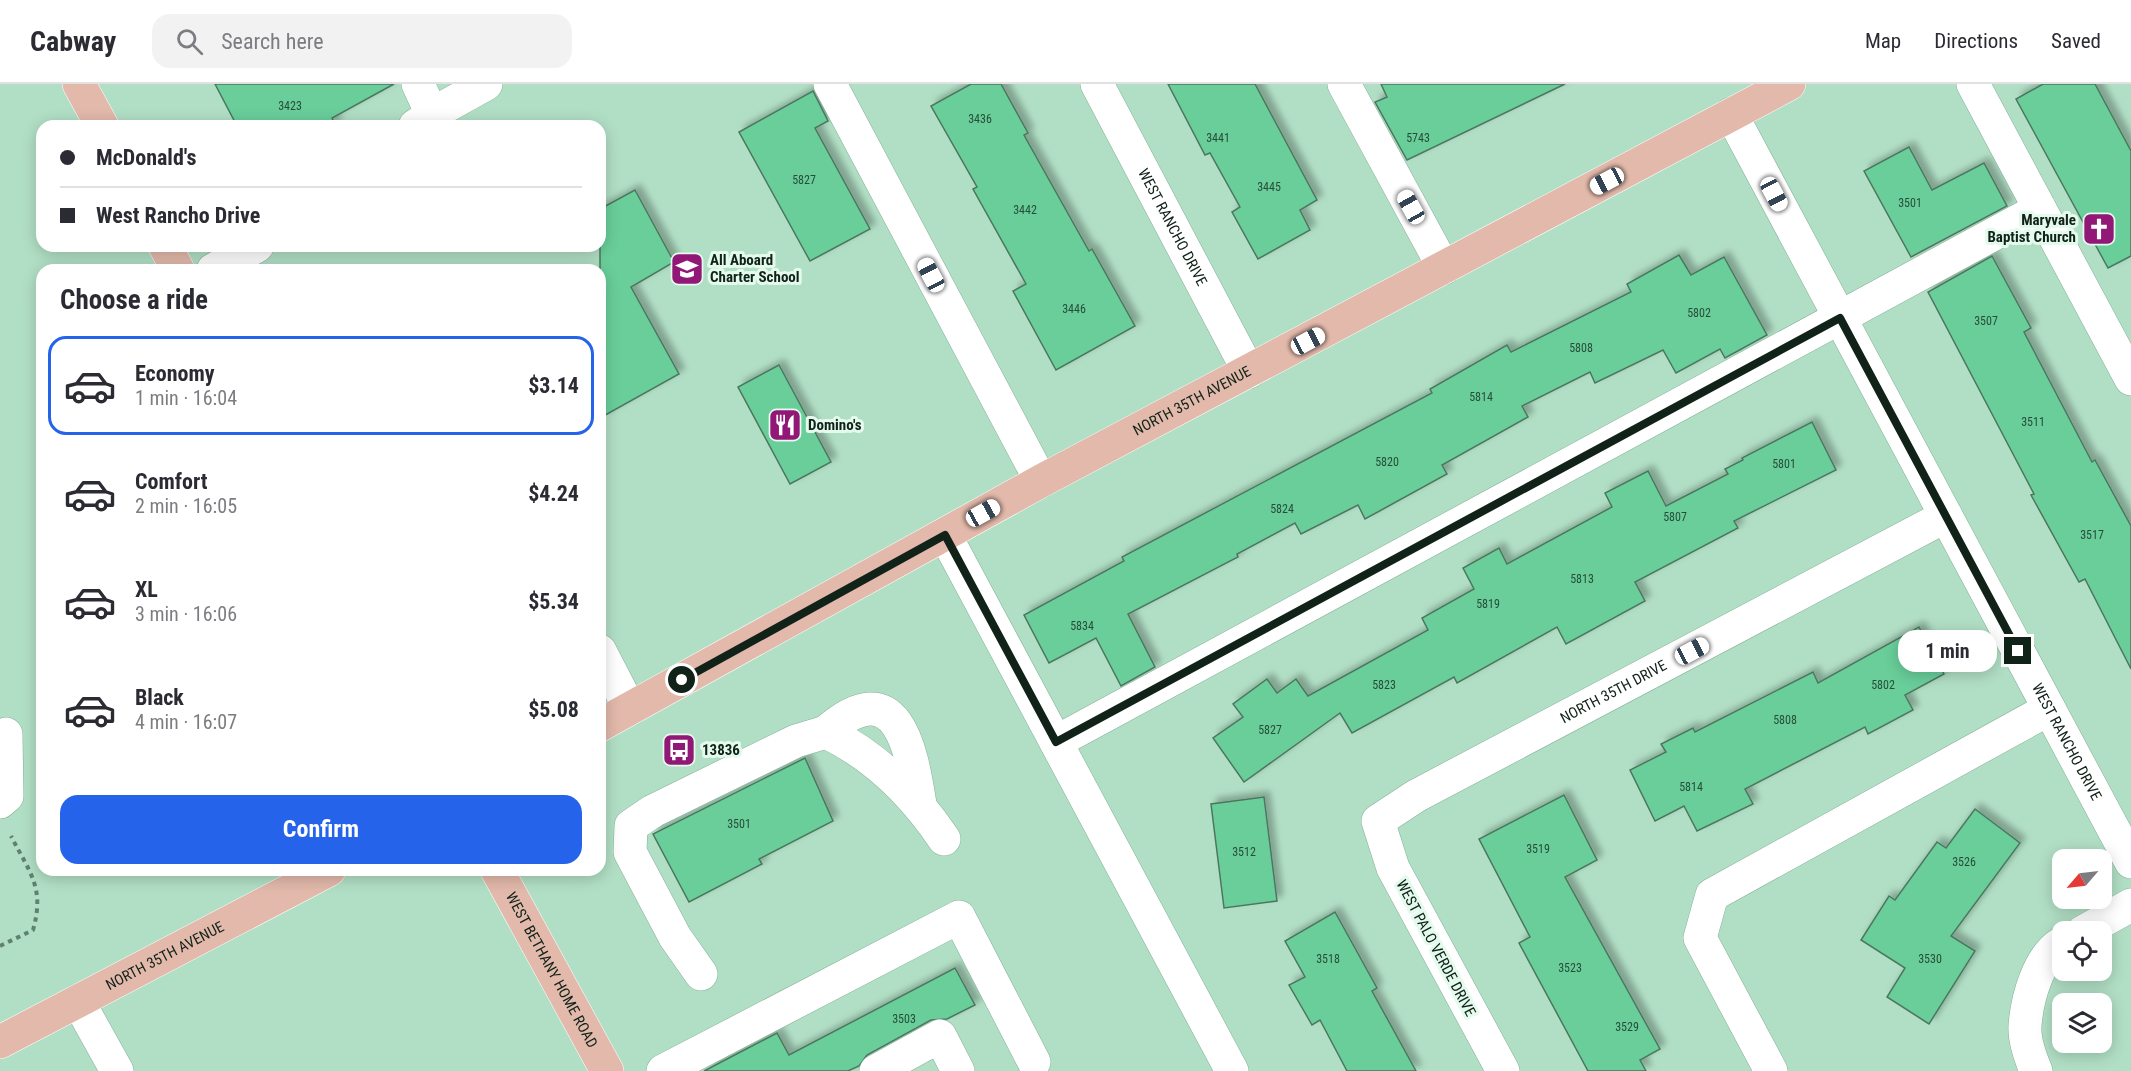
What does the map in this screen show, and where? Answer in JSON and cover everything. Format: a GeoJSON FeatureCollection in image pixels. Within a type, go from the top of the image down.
{"type":"FeatureCollection","features":[{"type":"Feature","properties":{"kind":"main road"},"geometry":{"type":"LineString","coordinates":[[81,84],[99,120]]}},
{"type":"Feature","properties":{"kind":"main road","name":"NORTH 35TH AVENUE"},"geometry":{"type":"LineString","coordinates":[[606,722],[1041,481],[1789,84]]}},
{"type":"Feature","properties":{"kind":"main road","name":"NORTH 35TH AVENUE"},"geometry":{"type":"LineString","coordinates":[[0,1042],[318,876]]}},
{"type":"Feature","properties":{"kind":"main road","name":"WEST BETHANY HOME ROAD"},"geometry":{"type":"LineString","coordinates":[[500,876],[607,1071]]}},
{"type":"Feature","properties":{"kind":"street"},"geometry":{"type":"LineString","coordinates":[[418,84],[423,120],[486,84]]}},
{"type":"Feature","properties":{"kind":"street"},"geometry":{"type":"LineString","coordinates":[[830,84],[1041,481]]}},
{"type":"Feature","properties":{"kind":"street","name":"WEST RANCHO DRIVE"},"geometry":{"type":"LineString","coordinates":[[1097,84],[1249,372]]}},
{"type":"Feature","properties":{"kind":"street"},"geometry":{"type":"LineString","coordinates":[[1344,84],[1444,268]]}},
{"type":"Feature","properties":{"kind":"street"},"geometry":{"type":"LineString","coordinates":[[1972,84],[2131,379]]}},
{"type":"Feature","properties":{"kind":"street","name":"WEST RANCHO DRIVE"},"geometry":{"type":"LineString","coordinates":[[1731,114],[2131,862]]}},
{"type":"Feature","properties":{"kind":"street"},"geometry":{"type":"LineString","coordinates":[[1056,742],[2040,209]]}},
{"type":"Feature","properties":{"kind":"street"},"geometry":{"type":"LineString","coordinates":[[224,264],[246,252]]}},
{"type":"Feature","properties":{"kind":"street","name":"NORTH 35TH DRIVE"},"geometry":{"type":"LineString","coordinates":[[1378,821],[1416,796],[1946,516]]}},
{"type":"Feature","properties":{"kind":"street"},"geometry":{"type":"LineString","coordinates":[[945,535],[1232,1071]]}},
{"type":"Feature","properties":{"kind":"street"},"geometry":{"type":"LineString","coordinates":[[606,663],[630,709]]}},
{"type":"Feature","properties":{"kind":"street"},"geometry":{"type":"LineString","coordinates":[[700,974],[675,937],[630,852],[631,826],[708,782],[796,741],[825,732],[844,715],[868,708],[885,713],[898,724],[912,756],[920,804]]}},
{"type":"Feature","properties":{"kind":"street"},"geometry":{"type":"LineString","coordinates":[[1771,1071],[1700,938],[1712,895],[2049,709]]}},
{"type":"Feature","properties":{"kind":"street"},"geometry":{"type":"LineString","coordinates":[[825,732],[851,744],[877,763],[920,804],[944,839]]}},
{"type":"Feature","properties":{"kind":"street"},"geometry":{"type":"LineString","coordinates":[[0,802],[7,796],[3,737]]}},
{"type":"Feature","properties":{"kind":"street","name":"WEST PALO VERDE DRIVE"},"geometry":{"type":"LineString","coordinates":[[1378,821],[1393,868],[1503,1071]]}},
{"type":"Feature","properties":{"kind":"street"},"geometry":{"type":"LineString","coordinates":[[2102,921],[2131,904]]}},
{"type":"Feature","properties":{"kind":"street"},"geometry":{"type":"LineString","coordinates":[[663,1071],[959,917],[1034,1062]]}},
{"type":"Feature","properties":{"kind":"street"},"geometry":{"type":"LineString","coordinates":[[2036,1071],[2025,1027],[2035,980],[2052,951]]}},
{"type":"Feature","properties":{"kind":"street"},"geometry":{"type":"LineString","coordinates":[[78,1001],[117,1071]]}},
{"type":"Feature","properties":{"kind":"street"},"geometry":{"type":"LineString","coordinates":[[876,1071],[940,1036],[958,1071]]}},
{"type":"Feature","properties":{"kind":"path"},"geometry":{"type":"LineString","coordinates":[[0,946],[33,930],[39,908],[37,886],[11,836]]}},
{"type":"Feature","properties":{"kind":"building"},"geometry":{"type":"Polygon","coordinates":[[[215,84],[394,84],[332,118],[333,120],[234,120],[215,84]]]}},
{"type":"Feature","properties":{"kind":"building"},"geometry":{"type":"Polygon","coordinates":[[[971,84],[1001,84],[1028,133],[1024,135],[1089,251],[1092,249],[1135,326],[1056,370],[1013,291],[1026,284],[973,189],[977,187],[931,106],[971,84]]]}},
{"type":"Feature","properties":{"kind":"building"},"geometry":{"type":"Polygon","coordinates":[[[1168,84],[1255,84],[1317,200],[1300,210],[1310,230],[1258,259],[1232,212],[1240,207],[1210,153],[1205,155],[1168,84]]]}},
{"type":"Feature","properties":{"kind":"building"},"geometry":{"type":"Polygon","coordinates":[[[1381,84],[1565,84],[1407,160],[1375,102],[1387,97],[1381,84]]]}},
{"type":"Feature","properties":{"kind":"building","name":"Maryvale Baptist Church"},"geometry":{"type":"Polygon","coordinates":[[[2043,84],[2095,84],[2131,151],[2131,256],[2108,268],[2016,99],[2043,84]]]}},
{"type":"Feature","properties":{"kind":"building"},"geometry":{"type":"Polygon","coordinates":[[[813,91],[828,121],[815,128],[870,229],[810,261],[739,132],[813,91]]]}},
{"type":"Feature","properties":{"kind":"building"},"geometry":{"type":"Polygon","coordinates":[[[1909,147],[1932,190],[1984,163],[2007,206],[1911,257],[1864,171],[1909,147]]]}},
{"type":"Feature","properties":{"kind":"building"},"geometry":{"type":"Polygon","coordinates":[[[635,190],[674,262],[631,287],[679,374],[606,415],[606,264],[600,264],[600,252],[606,252],[606,206],[635,190]]]}},
{"type":"Feature","properties":{"kind":"building"},"geometry":{"type":"Polygon","coordinates":[[[1679,255],[1691,275],[1724,257],[1767,335],[1725,358],[1720,349],[1676,373],[1663,350],[1595,383],[1590,372],[1522,406],[1528,417],[1442,465],[1447,474],[1365,519],[1358,505],[1301,534],[1295,523],[1237,554],[1238,557],[1128,614],[1155,667],[1121,686],[1096,638],[1049,663],[1024,615],[1124,561],[1122,557],[1432,393],[1430,389],[1507,345],[1511,352],[1631,292],[1627,284],[1679,255]]]}},
{"type":"Feature","properties":{"kind":"building"},"geometry":{"type":"Polygon","coordinates":[[[1992,256],[2031,328],[2024,332],[2092,462],[2095,460],[2131,526],[2131,669],[2085,579],[2079,582],[2031,495],[2034,494],[1928,292],[1992,256]]]}},
{"type":"Feature","properties":{"kind":"building","name":"Domino's"},"geometry":{"type":"Polygon","coordinates":[[[779,365],[831,462],[790,484],[738,387],[779,365]]]}},
{"type":"Feature","properties":{"kind":"building"},"geometry":{"type":"Polygon","coordinates":[[[1812,422],[1836,470],[1734,521],[1738,528],[1635,582],[1645,601],[1566,644],[1557,627],[1457,683],[1454,677],[1352,733],[1340,713],[1244,782],[1213,738],[1243,717],[1233,704],[1267,679],[1277,693],[1296,679],[1308,696],[1428,630],[1422,618],[1474,589],[1463,568],[1499,548],[1507,564],[1612,507],[1605,493],[1648,471],[1666,506],[1728,474],[1725,469],[1743,460],[1742,458],[1812,422]]]}},
{"type":"Feature","properties":{"kind":"building"},"geometry":{"type":"Polygon","coordinates":[[[1919,627],[1944,674],[1905,695],[1913,710],[1868,734],[1865,727],[1745,789],[1753,804],[1697,831],[1684,806],[1655,821],[1630,770],[1666,752],[1661,744],[1693,728],[1695,732],[1813,672],[1818,683],[1919,627]]]}},
{"type":"Feature","properties":{"kind":"building"},"geometry":{"type":"Polygon","coordinates":[[[805,758],[833,821],[759,859],[762,864],[689,902],[653,834],[805,758]]]}},
{"type":"Feature","properties":{"kind":"building"},"geometry":{"type":"Polygon","coordinates":[[[1564,795],[1597,860],[1565,877],[1660,1049],[1640,1060],[1646,1071],[1588,1071],[1519,943],[1530,937],[1479,839],[1564,795]]]}},
{"type":"Feature","properties":{"kind":"building"},"geometry":{"type":"Polygon","coordinates":[[[1264,797],[1277,901],[1224,908],[1211,804],[1264,797]]]}},
{"type":"Feature","properties":{"kind":"building"},"geometry":{"type":"Polygon","coordinates":[[[1975,809],[2020,843],[1951,936],[1975,951],[1929,1024],[1887,997],[1905,968],[1861,940],[1889,896],[1895,900],[1937,842],[1946,848],[1975,809]]]}},
{"type":"Feature","properties":{"kind":"building"},"geometry":{"type":"Polygon","coordinates":[[[1335,912],[1377,988],[1372,991],[1416,1071],[1347,1071],[1320,1020],[1312,1025],[1289,985],[1305,977],[1285,941],[1335,912]]]}},
{"type":"Feature","properties":{"kind":"building"},"geometry":{"type":"Polygon","coordinates":[[[955,968],[975,1005],[947,1019],[931,1020],[867,1055],[859,1066],[848,1071],[704,1071],[777,1033],[789,1055],[955,968]]]}},
{"type":"Feature","properties":{"kind":"place","name":"Maryvale Baptist Church"},"geometry":{"type":"Point","coordinates":[2099,229]}},
{"type":"Feature","properties":{"kind":"place","name":"All Aboard Charter School"},"geometry":{"type":"Point","coordinates":[687,269]}},
{"type":"Feature","properties":{"kind":"place","name":"Domino's"},"geometry":{"type":"Point","coordinates":[785,425]}},
{"type":"Feature","properties":{"kind":"place","name":"13836"},"geometry":{"type":"Point","coordinates":[679,750]}},
{"type":"Feature","properties":{"kind":"route"},"geometry":{"type":"LineString","coordinates":[[682,680],[945,535],[1056,742],[1840,318],[2018,651]]}}]}
